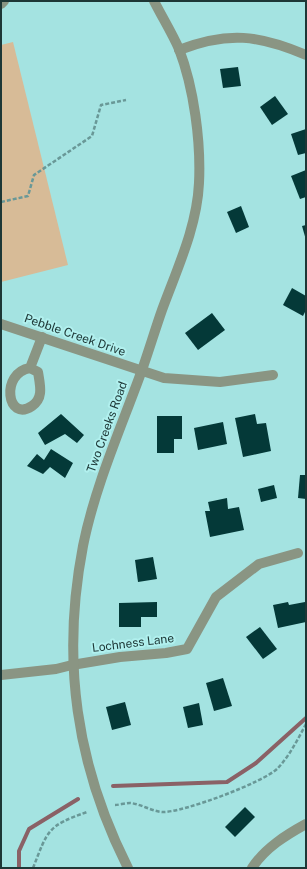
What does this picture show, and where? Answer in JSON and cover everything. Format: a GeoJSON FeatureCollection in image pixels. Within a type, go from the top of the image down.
{"type":"FeatureCollection","features":[{"type":"Feature","properties":{"kind":"street"},"geometry":{"type":"LineString","coordinates":[[1,4],[4,1]]}},
{"type":"Feature","properties":{"kind":"street","name":"Two Creeks Road"},"geometry":{"type":"LineString","coordinates":[[128,868],[110,833],[91,778],[78,721],[72,664],[74,606],[83,545],[95,500],[182,256],[199,184],[196,124],[193,103],[179,50],[154,1]]}},
{"type":"Feature","properties":{"kind":"street"},"geometry":{"type":"LineString","coordinates":[[179,50],[203,41],[240,37],[276,43],[306,55]]}},
{"type":"Feature","properties":{"kind":"street","name":"Pebble Creek Drive"},"geometry":{"type":"LineString","coordinates":[[1,324],[164,378],[220,382],[273,375]]}},
{"type":"Feature","properties":{"kind":"street"},"geometry":{"type":"LineString","coordinates":[[30,368],[42,337]]}},
{"type":"Feature","properties":{"kind":"street","name":"Lochness Lane"},"geometry":{"type":"LineString","coordinates":[[72,664],[120,657],[166,653],[187,649],[216,597],[259,564],[298,553]]}},
{"type":"Feature","properties":{"kind":"street"},"geometry":{"type":"LineString","coordinates":[[1,676],[56,669],[72,664]]}},
{"type":"Feature","properties":{"kind":"street"},"geometry":{"type":"LineString","coordinates":[[252,868],[271,847],[285,835],[306,824]]}},
{"type":"Feature","properties":{"kind":"path"},"geometry":{"type":"LineString","coordinates":[[1,202],[28,196],[34,175],[92,136],[101,104],[126,100]]}},
{"type":"Feature","properties":{"kind":"path"},"geometry":{"type":"LineString","coordinates":[[114,805],[130,803],[162,812],[173,811],[257,782],[277,769],[290,752],[306,724]]}},
{"type":"Feature","properties":{"kind":"path"},"geometry":{"type":"LineString","coordinates":[[33,868],[49,830],[65,820],[87,812]]}},
{"type":"Feature","properties":{"kind":"shaded area"},"geometry":{"type":"Polygon","coordinates":[[[13,42],[68,265],[1,282],[1,45],[13,42]]]}},
{"type":"Feature","properties":{"kind":"building"},"geometry":{"type":"Polygon","coordinates":[[[238,67],[241,86],[223,88],[220,69],[238,67]]]}},
{"type":"Feature","properties":{"kind":"building"},"geometry":{"type":"Polygon","coordinates":[[[275,96],[288,114],[272,125],[260,107],[275,96]]]}},
{"type":"Feature","properties":{"kind":"building"},"geometry":{"type":"Polygon","coordinates":[[[306,129],[306,153],[298,155],[291,134],[306,129]]]}},
{"type":"Feature","properties":{"kind":"building"},"geometry":{"type":"Polygon","coordinates":[[[306,170],[306,197],[300,199],[291,176],[306,170]]]}},
{"type":"Feature","properties":{"kind":"building"},"geometry":{"type":"Polygon","coordinates":[[[241,206],[249,227],[236,233],[227,212],[241,206]]]}},
{"type":"Feature","properties":{"kind":"building"},"geometry":{"type":"Polygon","coordinates":[[[306,225],[306,240],[302,226],[306,225]]]}},
{"type":"Feature","properties":{"kind":"building"},"geometry":{"type":"Polygon","coordinates":[[[292,288],[306,296],[306,310],[303,316],[283,305],[292,288]]]}},
{"type":"Feature","properties":{"kind":"building"},"geometry":{"type":"Polygon","coordinates":[[[212,313],[225,330],[198,350],[185,333],[212,313]]]}},
{"type":"Feature","properties":{"kind":"building"},"geometry":{"type":"Polygon","coordinates":[[[61,414],[84,435],[77,443],[65,434],[45,445],[38,433],[61,414]]]}},
{"type":"Feature","properties":{"kind":"building"},"geometry":{"type":"Polygon","coordinates":[[[255,414],[257,424],[266,423],[271,451],[243,457],[235,418],[255,414]]]}},
{"type":"Feature","properties":{"kind":"building"},"geometry":{"type":"Polygon","coordinates":[[[157,416],[182,416],[182,439],[174,439],[174,453],[157,453],[157,416]]]}},
{"type":"Feature","properties":{"kind":"building"},"geometry":{"type":"Polygon","coordinates":[[[223,422],[227,444],[198,450],[194,428],[223,422]]]}},
{"type":"Feature","properties":{"kind":"building"},"geometry":{"type":"Polygon","coordinates":[[[51,449],[73,463],[65,478],[50,467],[43,474],[27,466],[37,454],[44,460],[51,449]]]}},
{"type":"Feature","properties":{"kind":"building"},"geometry":{"type":"Polygon","coordinates":[[[300,475],[306,475],[306,499],[298,498],[300,475]]]}},
{"type":"Feature","properties":{"kind":"building"},"geometry":{"type":"Polygon","coordinates":[[[274,485],[277,498],[261,502],[258,489],[274,485]]]}},
{"type":"Feature","properties":{"kind":"building"},"geometry":{"type":"Polygon","coordinates":[[[227,498],[228,509],[239,507],[244,530],[210,537],[205,511],[210,511],[208,502],[227,498]]]}},
{"type":"Feature","properties":{"kind":"building"},"geometry":{"type":"Polygon","coordinates":[[[153,557],[157,579],[138,582],[135,560],[153,557]]]}},
{"type":"Feature","properties":{"kind":"building"},"geometry":{"type":"Polygon","coordinates":[[[157,602],[157,617],[141,617],[141,627],[119,627],[119,603],[157,602]]]}},
{"type":"Feature","properties":{"kind":"building"},"geometry":{"type":"Polygon","coordinates":[[[288,602],[289,605],[305,602],[306,622],[278,628],[273,605],[288,602]]]}},
{"type":"Feature","properties":{"kind":"building"},"geometry":{"type":"Polygon","coordinates":[[[260,627],[277,649],[263,659],[246,637],[260,627]]]}},
{"type":"Feature","properties":{"kind":"building"},"geometry":{"type":"Polygon","coordinates":[[[223,678],[232,706],[214,711],[206,683],[223,678]]]}},
{"type":"Feature","properties":{"kind":"building"},"geometry":{"type":"Polygon","coordinates":[[[125,702],[131,725],[112,730],[106,707],[125,702]]]}},
{"type":"Feature","properties":{"kind":"building"},"geometry":{"type":"Polygon","coordinates":[[[199,703],[203,725],[188,728],[183,707],[199,703]]]}},
{"type":"Feature","properties":{"kind":"building"},"geometry":{"type":"Polygon","coordinates":[[[245,807],[255,817],[235,837],[225,827],[245,807]]]}},
{"type":"Feature","properties":{"kind":"waterway"},"geometry":{"type":"LineString","coordinates":[[113,786],[227,782],[256,763],[306,718]]}},
{"type":"Feature","properties":{"kind":"waterway"},"geometry":{"type":"LineString","coordinates":[[19,868],[19,851],[29,829],[78,799]]}}]}
